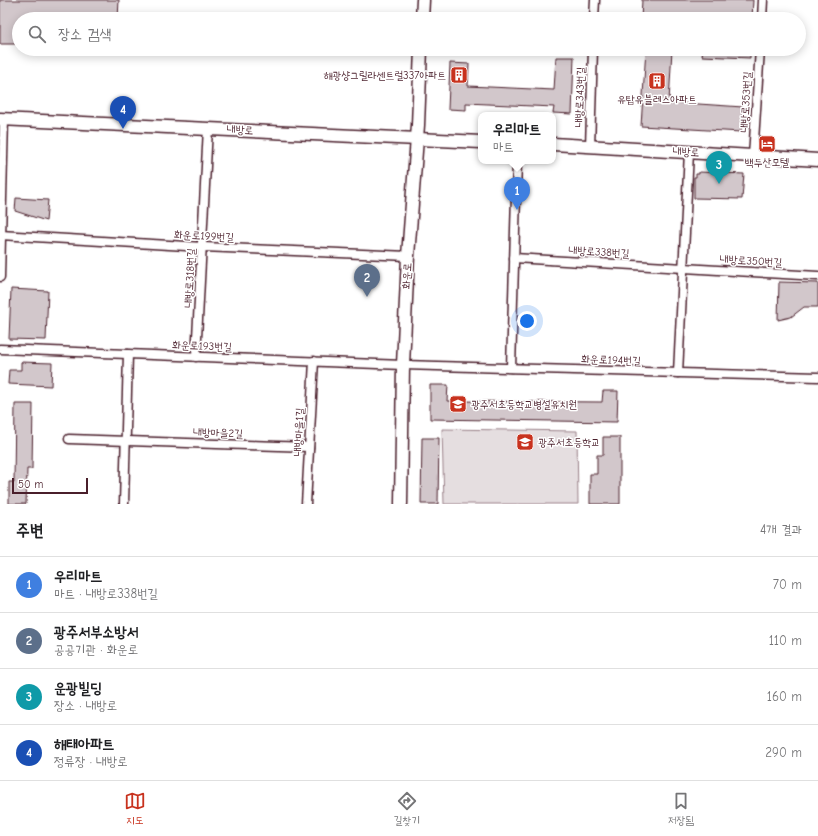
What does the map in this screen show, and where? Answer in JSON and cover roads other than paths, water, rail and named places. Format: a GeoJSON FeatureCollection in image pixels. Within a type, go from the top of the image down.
{"type":"FeatureCollection","features":[{"type":"Feature","properties":{"kind":"street"},"geometry":{"type":"LineString","coordinates":[[422,12],[423,0]]}},
{"type":"Feature","properties":{"kind":"street"},"geometry":{"type":"LineString","coordinates":[[594,12],[595,0]]}},
{"type":"Feature","properties":{"kind":"street"},"geometry":{"type":"LineString","coordinates":[[762,12],[763,0]]}},
{"type":"Feature","properties":{"kind":"street","name":"화운로"},"geometry":{"type":"LineString","coordinates":[[401,504],[403,364],[408,256],[417,139],[421,56]]}},
{"type":"Feature","properties":{"kind":"street","name":"내방로343번길"},"geometry":{"type":"LineString","coordinates":[[590,147],[593,56]]}},
{"type":"Feature","properties":{"kind":"street","name":"내방로353번길"},"geometry":{"type":"LineString","coordinates":[[753,156],[760,56]]}},
{"type":"Feature","properties":{"kind":"street"},"geometry":{"type":"LineString","coordinates":[[0,277],[2,119]]}},
{"type":"Feature","properties":{"kind":"street","name":"내방로"},"geometry":{"type":"LineString","coordinates":[[2,119],[478,142]]}},
{"type":"Feature","properties":{"kind":"street","name":"내방로318번길"},"geometry":{"type":"LineString","coordinates":[[196,357],[203,247],[208,128]]}},
{"type":"Feature","properties":{"kind":"street","name":"내방로"},"geometry":{"type":"LineString","coordinates":[[556,144],[818,160]]}},
{"type":"Feature","properties":{"kind":"street"},"geometry":{"type":"LineString","coordinates":[[678,373],[688,152]]}},
{"type":"Feature","properties":{"kind":"street"},"geometry":{"type":"LineString","coordinates":[[510,368],[517,164]]}},
{"type":"Feature","properties":{"kind":"street","name":"화운로199번길"},"geometry":{"type":"LineString","coordinates":[[1,235],[203,247],[408,256]]}},
{"type":"Feature","properties":{"kind":"street","name":"내방로338번길"},"geometry":{"type":"LineString","coordinates":[[514,258],[683,268]]}},
{"type":"Feature","properties":{"kind":"street","name":"내방로350번길"},"geometry":{"type":"LineString","coordinates":[[683,268],[818,276]]}},
{"type":"Feature","properties":{"kind":"street","name":"화운로193번길"},"geometry":{"type":"LineString","coordinates":[[0,349],[403,364]]}},
{"type":"Feature","properties":{"kind":"street"},"geometry":{"type":"LineString","coordinates":[[124,504],[128,354]]}},
{"type":"Feature","properties":{"kind":"street","name":"내방마을1길"},"geometry":{"type":"LineString","coordinates":[[306,504],[314,361]]}},
{"type":"Feature","properties":{"kind":"street","name":"화운로194번길"},"geometry":{"type":"LineString","coordinates":[[403,364],[818,377]]}},
{"type":"Feature","properties":{"kind":"street","name":"내방마을2길"},"geometry":{"type":"LineString","coordinates":[[69,439],[309,448]]}},
{"type":"Feature","properties":{"kind":"place","name":"해광샹그릴라센트럴337아파트"},"geometry":{"type":"Point","coordinates":[459,75]}},
{"type":"Feature","properties":{"kind":"place","name":"유탑유블레스아파트"},"geometry":{"type":"Point","coordinates":[657,81]}},
{"type":"Feature","properties":{"kind":"place","name":"해태아파트"},"geometry":{"type":"Point","coordinates":[123,129]}},
{"type":"Feature","properties":{"kind":"place","name":"백두산모텔"},"geometry":{"type":"Point","coordinates":[767,144]}},
{"type":"Feature","properties":{"kind":"place","name":"운광빌딩"},"geometry":{"type":"Point","coordinates":[719,184]}},
{"type":"Feature","properties":{"kind":"place","name":"우리마트"},"geometry":{"type":"Point","coordinates":[517,210]}},
{"type":"Feature","properties":{"kind":"place","name":"광주서부소방서"},"geometry":{"type":"Point","coordinates":[367,297]}},
{"type":"Feature","properties":{"kind":"place","name":"광주서초등학교병설유치원"},"geometry":{"type":"Point","coordinates":[458,404]}},
{"type":"Feature","properties":{"kind":"place","name":"광주서초등학교"},"geometry":{"type":"Point","coordinates":[525,442]}}]}
